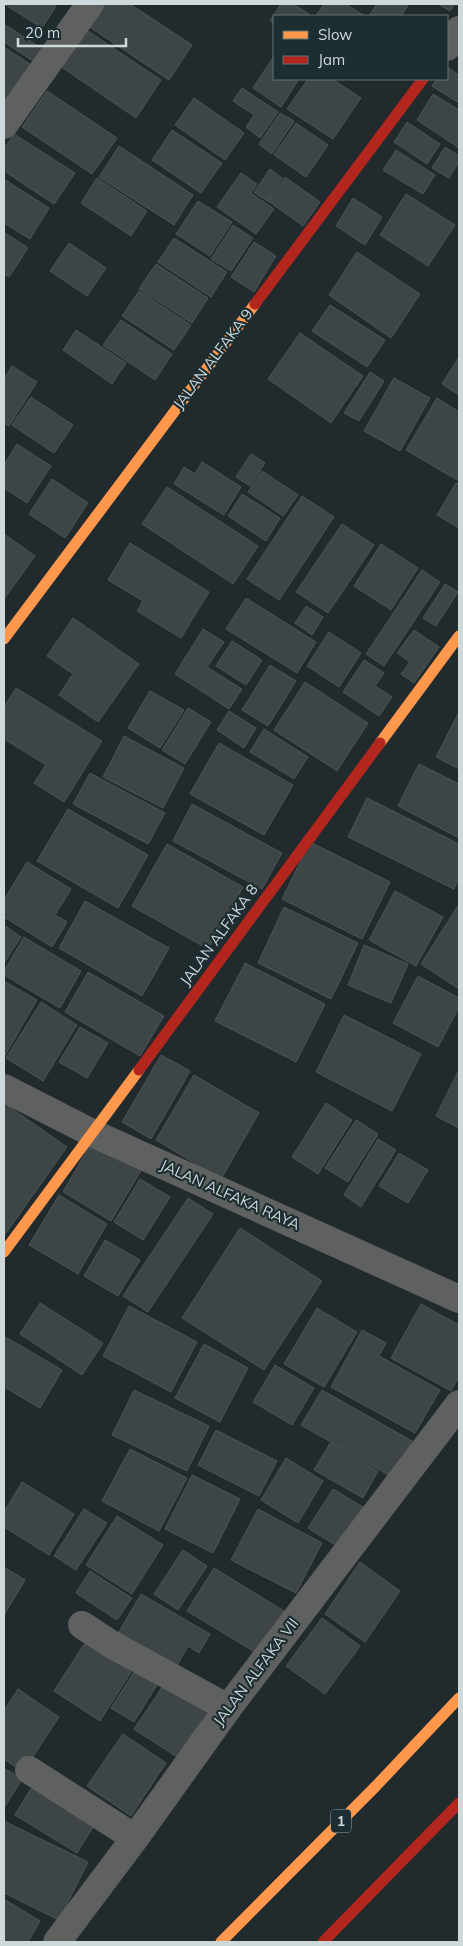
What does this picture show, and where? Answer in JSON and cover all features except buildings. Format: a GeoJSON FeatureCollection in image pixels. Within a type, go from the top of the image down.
{"type":"FeatureCollection","features":[{"type":"Feature","properties":{"kind":"main road","name":"JALAN ALFAKA 9"},"geometry":{"type":"LineString","coordinates":[[4,639],[422,80]]}},
{"type":"Feature","properties":{"kind":"main road","name":"JALAN ALFAKA 8"},"geometry":{"type":"LineString","coordinates":[[4,1252],[459,636]]}},
{"type":"Feature","properties":{"kind":"main road","name":"1"},"geometry":{"type":"LineString","coordinates":[[221,1942],[376,1786],[459,1698]]}},
{"type":"Feature","properties":{"kind":"main road"},"geometry":{"type":"LineString","coordinates":[[323,1942],[459,1803]]}},
{"type":"Feature","properties":{"kind":"street"},"geometry":{"type":"LineString","coordinates":[[4,125],[90,4]]}},
{"type":"Feature","properties":{"kind":"street"},"geometry":{"type":"LineString","coordinates":[[448,46],[459,30]]}},
{"type":"Feature","properties":{"kind":"street","name":"JALAN ALFAKA RAYA"},"geometry":{"type":"LineString","coordinates":[[4,1088],[92,1132],[459,1299]]}},
{"type":"Feature","properties":{"kind":"street","name":"JALAN ALFAKA VII"},"geometry":{"type":"LineString","coordinates":[[57,1942],[135,1838],[228,1708],[459,1404]]}},
{"type":"Feature","properties":{"kind":"street"},"geometry":{"type":"LineString","coordinates":[[82,1625],[111,1644],[228,1708]]}},
{"type":"Feature","properties":{"kind":"street"},"geometry":{"type":"LineString","coordinates":[[29,1770],[135,1838]]}},
{"type":"Feature","properties":{"kind":"traffic: slow"},"geometry":{"type":"LineString","coordinates":[[4,639],[255,304]]}},
{"type":"Feature","properties":{"kind":"traffic: slow"},"geometry":{"type":"LineString","coordinates":[[380,743],[459,636]]}},
{"type":"Feature","properties":{"kind":"traffic: slow"},"geometry":{"type":"LineString","coordinates":[[4,1252],[139,1070]]}},
{"type":"Feature","properties":{"kind":"traffic: slow"},"geometry":{"type":"LineString","coordinates":[[221,1942],[376,1786],[459,1698]]}},
{"type":"Feature","properties":{"kind":"traffic: jam"},"geometry":{"type":"LineString","coordinates":[[255,304],[422,80]]}},
{"type":"Feature","properties":{"kind":"traffic: jam"},"geometry":{"type":"LineString","coordinates":[[139,1070],[380,743]]}},
{"type":"Feature","properties":{"kind":"traffic: jam"},"geometry":{"type":"LineString","coordinates":[[323,1942],[459,1803]]}}]}
